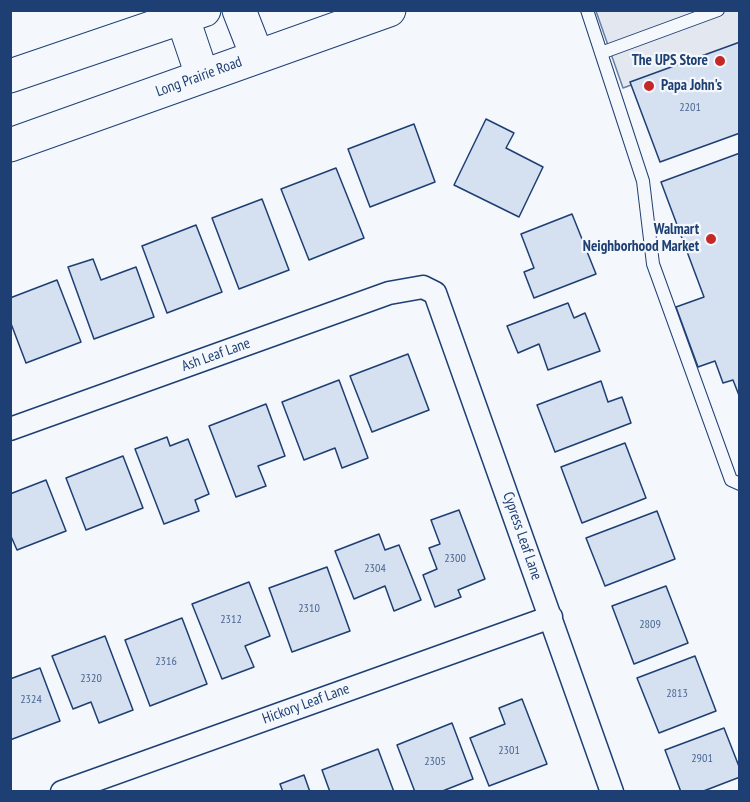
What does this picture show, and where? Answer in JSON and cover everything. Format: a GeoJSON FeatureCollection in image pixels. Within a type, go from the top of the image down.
{"type":"FeatureCollection","features":[{"type":"Feature","properties":{"kind":"main road"},"geometry":{"type":"LineString","coordinates":[[239,10],[257,56]]}},
{"type":"Feature","properties":{"kind":"main road","name":"Long Prairie Road"},"geometry":{"type":"LineString","coordinates":[[10,145],[389,10]]}},
{"type":"Feature","properties":{"kind":"main road"},"geometry":{"type":"LineString","coordinates":[[10,76],[189,13],[202,75]]}},
{"type":"Feature","properties":{"kind":"street","name":"Ash Leaf Lane"},"geometry":{"type":"LineString","coordinates":[[10,429],[389,293],[423,287]]}},
{"type":"Feature","properties":{"kind":"street","name":"Cypress Leaf Lane"},"geometry":{"type":"LineString","coordinates":[[423,287],[435,293],[442,309],[612,792]]}},
{"type":"Feature","properties":{"kind":"street","name":"Hickory Leaf Lane"},"geometry":{"type":"LineString","coordinates":[[62,792],[550,617]]}},
{"type":"Feature","properties":{"kind":"lane"},"geometry":{"type":"LineString","coordinates":[[587,10],[643,181],[652,264],[731,480],[740,484]]}},
{"type":"Feature","properties":{"kind":"lane"},"geometry":{"type":"LineString","coordinates":[[601,53],[718,10]]}},
{"type":"Feature","properties":{"kind":"shaded area"},"geometry":{"type":"Polygon","coordinates":[[[596,11],[739,11],[739,46],[623,88],[596,11]]]}},
{"type":"Feature","properties":{"kind":"building"},"geometry":{"type":"Polygon","coordinates":[[[740,42],[740,133],[660,162],[630,82],[740,42]]]}},
{"type":"Feature","properties":{"kind":"building"},"geometry":{"type":"Polygon","coordinates":[[[486,119],[514,133],[506,148],[543,167],[519,217],[454,185],[486,119]]]}},
{"type":"Feature","properties":{"kind":"building"},"geometry":{"type":"Polygon","coordinates":[[[414,124],[435,182],[370,207],[348,149],[414,124]]]}},
{"type":"Feature","properties":{"kind":"building","name":"Walmart Neighborhood Market"},"geometry":{"type":"Polygon","coordinates":[[[740,153],[740,398],[733,380],[723,383],[715,361],[698,367],[676,307],[704,297],[661,182],[740,153]]]}},
{"type":"Feature","properties":{"kind":"building"},"geometry":{"type":"Polygon","coordinates":[[[336,168],[364,238],[309,260],[281,189],[336,168]]]}},
{"type":"Feature","properties":{"kind":"building"},"geometry":{"type":"Polygon","coordinates":[[[262,199],[289,270],[239,289],[212,218],[262,199]]]}},
{"type":"Feature","properties":{"kind":"building"},"geometry":{"type":"Polygon","coordinates":[[[572,214],[596,274],[534,298],[524,272],[534,268],[521,234],[572,214]]]}},
{"type":"Feature","properties":{"kind":"building"},"geometry":{"type":"Polygon","coordinates":[[[196,225],[222,292],[167,313],[142,246],[196,225]]]}},
{"type":"Feature","properties":{"kind":"building"},"geometry":{"type":"Polygon","coordinates":[[[93,259],[101,280],[136,267],[154,317],[94,339],[68,267],[93,259]]]}},
{"type":"Feature","properties":{"kind":"building"},"geometry":{"type":"Polygon","coordinates":[[[57,280],[81,342],[26,363],[10,321],[10,298],[57,280]]]}},
{"type":"Feature","properties":{"kind":"building"},"geometry":{"type":"Polygon","coordinates":[[[568,303],[574,318],[585,313],[600,351],[548,370],[539,344],[518,353],[507,326],[568,303]]]}},
{"type":"Feature","properties":{"kind":"building"},"geometry":{"type":"Polygon","coordinates":[[[408,354],[429,410],[372,432],[350,376],[408,354]]]}},
{"type":"Feature","properties":{"kind":"building"},"geometry":{"type":"Polygon","coordinates":[[[339,380],[368,458],[342,468],[335,448],[304,460],[282,402],[339,380]]]}},
{"type":"Feature","properties":{"kind":"building"},"geometry":{"type":"Polygon","coordinates":[[[601,381],[608,402],[622,397],[631,423],[555,452],[537,405],[601,381]]]}},
{"type":"Feature","properties":{"kind":"building"},"geometry":{"type":"Polygon","coordinates":[[[266,404],[285,456],[258,466],[266,486],[236,497],[209,426],[266,404]]]}},
{"type":"Feature","properties":{"kind":"building"},"geometry":{"type":"Polygon","coordinates":[[[167,437],[170,446],[188,439],[209,494],[195,500],[199,511],[164,524],[135,449],[167,437]]]}},
{"type":"Feature","properties":{"kind":"building"},"geometry":{"type":"Polygon","coordinates":[[[625,443],[646,498],[582,523],[561,467],[625,443]]]}},
{"type":"Feature","properties":{"kind":"building"},"geometry":{"type":"Polygon","coordinates":[[[123,456],[143,508],[86,530],[66,478],[123,456]]]}},
{"type":"Feature","properties":{"kind":"building"},"geometry":{"type":"Polygon","coordinates":[[[46,480],[66,531],[17,550],[10,534],[10,494],[46,480]]]}},
{"type":"Feature","properties":{"kind":"building"},"geometry":{"type":"Polygon","coordinates":[[[459,510],[485,579],[458,590],[461,597],[435,607],[423,575],[437,569],[429,548],[440,544],[431,520],[459,510]]]}},
{"type":"Feature","properties":{"kind":"building"},"geometry":{"type":"Polygon","coordinates":[[[657,511],[675,559],[605,586],[586,538],[657,511]]]}},
{"type":"Feature","properties":{"kind":"building"},"geometry":{"type":"Polygon","coordinates":[[[379,534],[385,550],[399,545],[421,600],[394,611],[385,586],[354,599],[335,551],[379,534]]]}},
{"type":"Feature","properties":{"kind":"building"},"geometry":{"type":"Polygon","coordinates":[[[327,567],[350,631],[292,652],[269,588],[327,567]]]}},
{"type":"Feature","properties":{"kind":"building"},"geometry":{"type":"Polygon","coordinates":[[[249,582],[270,636],[245,646],[254,667],[222,679],[192,604],[249,582]]]}},
{"type":"Feature","properties":{"kind":"building"},"geometry":{"type":"Polygon","coordinates":[[[666,586],[688,643],[634,664],[612,606],[666,586]]]}},
{"type":"Feature","properties":{"kind":"building"},"geometry":{"type":"Polygon","coordinates":[[[182,618],[207,684],[150,706],[125,640],[182,618]]]}},
{"type":"Feature","properties":{"kind":"building"},"geometry":{"type":"Polygon","coordinates":[[[105,636],[133,710],[99,723],[91,702],[73,709],[52,656],[105,636]]]}},
{"type":"Feature","properties":{"kind":"building"},"geometry":{"type":"Polygon","coordinates":[[[695,656],[716,711],[659,733],[637,678],[695,656]]]}},
{"type":"Feature","properties":{"kind":"building"},"geometry":{"type":"Polygon","coordinates":[[[40,668],[60,721],[10,740],[10,679],[40,668]]]}},
{"type":"Feature","properties":{"kind":"building"},"geometry":{"type":"Polygon","coordinates":[[[522,699],[547,764],[489,786],[470,738],[505,724],[499,708],[522,699]]]}},
{"type":"Feature","properties":{"kind":"building"},"geometry":{"type":"Polygon","coordinates":[[[452,723],[473,779],[440,792],[415,792],[397,745],[452,723]]]}},
{"type":"Feature","properties":{"kind":"building"},"geometry":{"type":"Polygon","coordinates":[[[724,728],[740,769],[740,777],[701,792],[681,792],[665,750],[724,728]]]}},
{"type":"Feature","properties":{"kind":"building"},"geometry":{"type":"Polygon","coordinates":[[[378,749],[394,792],[330,792],[322,770],[378,749]]]}},
{"type":"Feature","properties":{"kind":"building"},"geometry":{"type":"Polygon","coordinates":[[[304,775],[310,792],[283,792],[280,784],[304,775]]]}},
{"type":"Feature","properties":{"kind":"place","name":"The UPS Store"},"geometry":{"type":"Point","coordinates":[720,61]}},
{"type":"Feature","properties":{"kind":"place","name":"Papa John's"},"geometry":{"type":"Point","coordinates":[649,86]}},
{"type":"Feature","properties":{"kind":"place","name":"Walmart Neighborhood Market"},"geometry":{"type":"Point","coordinates":[711,239]}}]}
